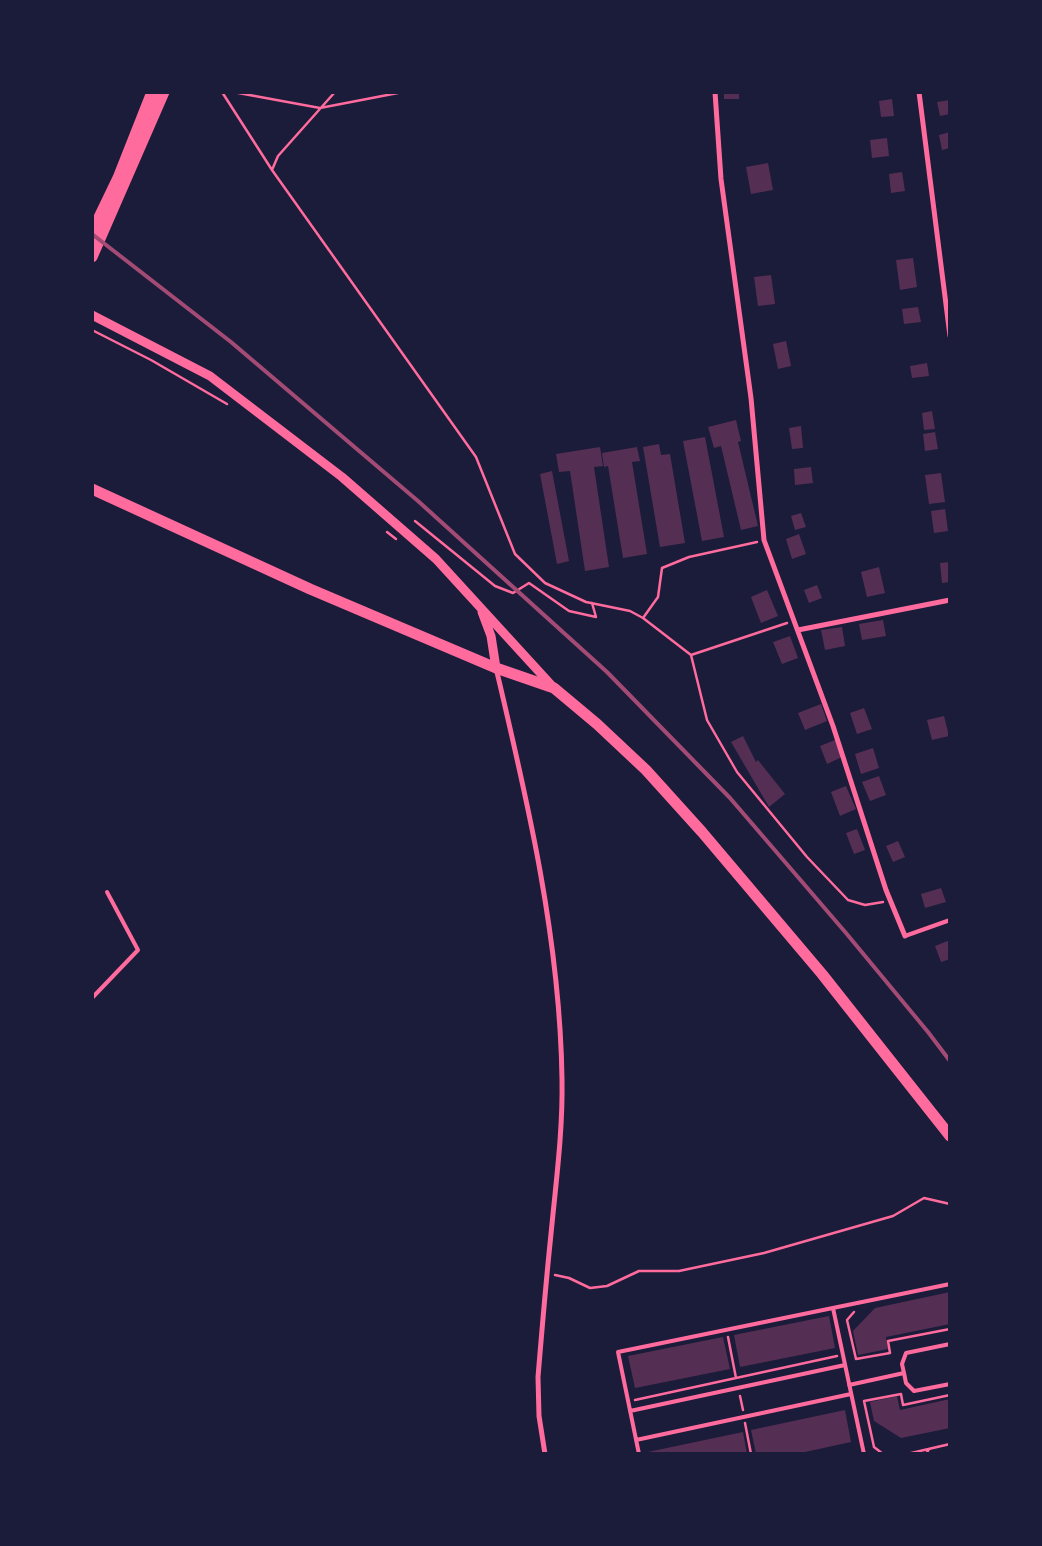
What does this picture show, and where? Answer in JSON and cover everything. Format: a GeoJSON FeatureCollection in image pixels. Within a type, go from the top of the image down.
{"type":"FeatureCollection","features":[{"type":"Feature","properties":{"kind":"main road"},"geometry":{"type":"LineString","coordinates":[[92,257],[122,180],[152,92]]}},
{"type":"Feature","properties":{"kind":"main road"},"geometry":{"type":"LineString","coordinates":[[92,232],[122,180],[164,92]]}},
{"type":"Feature","properties":{"kind":"main road"},"geometry":{"type":"LineString","coordinates":[[92,489],[310,590],[496,668],[554,688],[597,724],[646,770],[702,832],[822,974],[950,1136]]}},
{"type":"Feature","properties":{"kind":"street"},"geometry":{"type":"LineString","coordinates":[[714,92],[721,179],[751,398],[764,540],[798,630],[905,936]]}},
{"type":"Feature","properties":{"kind":"street"},"geometry":{"type":"LineString","coordinates":[[919,92],[950,336]]}},
{"type":"Feature","properties":{"kind":"street"},"geometry":{"type":"LineString","coordinates":[[92,315],[210,376],[342,477],[436,559],[554,688]]}},
{"type":"Feature","properties":{"kind":"street"},"geometry":{"type":"LineString","coordinates":[[798,630],[950,600]]}},
{"type":"Feature","properties":{"kind":"street"},"geometry":{"type":"LineString","coordinates":[[479,604],[491,636],[496,668],[524,786],[538,857],[556,1001],[561,1097],[559,1144],[538,1377],[539,1416],[545,1454]]}},
{"type":"Feature","properties":{"kind":"lane"},"geometry":{"type":"LineString","coordinates":[[92,998],[138,950],[107,892]]}},
{"type":"Feature","properties":{"kind":"lane"},"geometry":{"type":"LineString","coordinates":[[905,936],[950,920]]}},
{"type":"Feature","properties":{"kind":"lane"},"geometry":{"type":"LineString","coordinates":[[639,1454],[618,1352],[950,1284]]}},
{"type":"Feature","properties":{"kind":"lane"},"geometry":{"type":"LineString","coordinates":[[833,1308],[864,1454]]}},
{"type":"Feature","properties":{"kind":"lane"},"geometry":{"type":"LineString","coordinates":[[950,1344],[906,1353],[902,1364],[906,1383],[914,1391],[950,1384]]}},
{"type":"Feature","properties":{"kind":"lane"},"geometry":{"type":"LineString","coordinates":[[630,1411],[845,1365]]}},
{"type":"Feature","properties":{"kind":"lane"},"geometry":{"type":"LineString","coordinates":[[849,1385],[904,1373]]}},
{"type":"Feature","properties":{"kind":"lane"},"geometry":{"type":"LineString","coordinates":[[636,1440],[851,1394]]}},
{"type":"Feature","properties":{"kind":"path"},"geometry":{"type":"LineString","coordinates":[[222,92],[272,170],[476,458],[516,554],[545,583],[592,603],[630,611],[643,618],[692,655],[707,720],[737,772],[807,857],[848,900],[865,905],[891,900]]}},
{"type":"Feature","properties":{"kind":"path"},"geometry":{"type":"LineString","coordinates":[[233,92],[320,108],[403,92]]}},
{"type":"Feature","properties":{"kind":"path"},"geometry":{"type":"LineString","coordinates":[[272,170],[278,156],[335,92]]}},
{"type":"Feature","properties":{"kind":"path"},"geometry":{"type":"LineString","coordinates":[[92,330],[151,360],[230,405]]}},
{"type":"Feature","properties":{"kind":"path"},"geometry":{"type":"LineString","coordinates":[[415,521],[495,586],[513,593],[529,583],[569,611],[596,617],[592,603]]}},
{"type":"Feature","properties":{"kind":"path"},"geometry":{"type":"LineString","coordinates":[[380,526],[395,540],[400,534]]}},
{"type":"Feature","properties":{"kind":"path"},"geometry":{"type":"LineString","coordinates":[[643,618],[658,597],[662,568],[689,557],[764,540]]}},
{"type":"Feature","properties":{"kind":"path"},"geometry":{"type":"LineString","coordinates":[[692,655],[793,621]]}},
{"type":"Feature","properties":{"kind":"path"},"geometry":{"type":"LineString","coordinates":[[546,1273],[569,1278],[590,1288],[607,1286],[639,1271],[679,1271],[764,1253],[893,1216],[924,1198],[950,1204]]}},
{"type":"Feature","properties":{"kind":"path"},"geometry":{"type":"LineString","coordinates":[[864,1301],[847,1320],[856,1359],[890,1353],[888,1342],[950,1329]]}},
{"type":"Feature","properties":{"kind":"path"},"geometry":{"type":"LineString","coordinates":[[628,1401],[843,1355]]}},
{"type":"Feature","properties":{"kind":"path"},"geometry":{"type":"LineString","coordinates":[[884,1454],[874,1447],[864,1401],[900,1394],[903,1405],[950,1395]]}},
{"type":"Feature","properties":{"kind":"path"},"geometry":{"type":"LineString","coordinates":[[907,1454],[950,1444]]}},
{"type":"Feature","properties":{"kind":"path"},"geometry":{"type":"LineString","coordinates":[[926,1454],[929,1449]]}},
{"type":"Feature","properties":{"kind":"building"},"geometry":{"type":"Polygon","coordinates":[[[724,92],[739,92],[739,99],[724,99],[724,92]]]}},
{"type":"Feature","properties":{"kind":"building"},"geometry":{"type":"Polygon","coordinates":[[[892,99],[894,116],[881,117],[879,101],[892,99]]]}},
{"type":"Feature","properties":{"kind":"building"},"geometry":{"type":"Polygon","coordinates":[[[950,100],[950,114],[940,116],[937,102],[950,100]]]}},
{"type":"Feature","properties":{"kind":"building"},"geometry":{"type":"Polygon","coordinates":[[[950,132],[950,148],[942,150],[939,135],[950,132]]]}},
{"type":"Feature","properties":{"kind":"building"},"geometry":{"type":"Polygon","coordinates":[[[887,138],[889,156],[872,158],[870,140],[887,138]]]}},
{"type":"Feature","properties":{"kind":"building"},"geometry":{"type":"Polygon","coordinates":[[[768,163],[773,190],[751,194],[746,167],[768,163]]]}},
{"type":"Feature","properties":{"kind":"building"},"geometry":{"type":"Polygon","coordinates":[[[902,172],[905,191],[891,193],[889,174],[902,172]]]}},
{"type":"Feature","properties":{"kind":"building"},"geometry":{"type":"Polygon","coordinates":[[[913,258],[917,287],[900,290],[896,260],[913,258]]]}},
{"type":"Feature","properties":{"kind":"building"},"geometry":{"type":"Polygon","coordinates":[[[771,275],[775,304],[758,306],[754,277],[771,275]]]}},
{"type":"Feature","properties":{"kind":"building"},"geometry":{"type":"Polygon","coordinates":[[[918,307],[921,322],[904,324],[902,309],[918,307]]]}},
{"type":"Feature","properties":{"kind":"building"},"geometry":{"type":"Polygon","coordinates":[[[786,341],[791,366],[778,369],[773,344],[786,341]]]}},
{"type":"Feature","properties":{"kind":"building"},"geometry":{"type":"Polygon","coordinates":[[[927,363],[929,376],[912,378],[910,366],[927,363]]]}},
{"type":"Feature","properties":{"kind":"building"},"geometry":{"type":"Polygon","coordinates":[[[932,411],[935,429],[924,430],[922,413],[932,411]]]}},
{"type":"Feature","properties":{"kind":"building"},"geometry":{"type":"Polygon","coordinates":[[[736,420],[741,441],[738,442],[758,526],[741,530],[721,446],[714,448],[708,427],[736,420]]]}},
{"type":"Feature","properties":{"kind":"building"},"geometry":{"type":"Polygon","coordinates":[[[801,426],[803,448],[792,449],[789,428],[801,426]]]}},
{"type":"Feature","properties":{"kind":"building"},"geometry":{"type":"Polygon","coordinates":[[[935,432],[938,449],[925,451],[923,434],[935,432]]]}},
{"type":"Feature","properties":{"kind":"building"},"geometry":{"type":"Polygon","coordinates":[[[705,437],[724,537],[702,541],[683,441],[705,437]]]}},
{"type":"Feature","properties":{"kind":"building"},"geometry":{"type":"Polygon","coordinates":[[[659,444],[661,455],[670,454],[685,543],[660,547],[643,447],[659,444]]]}},
{"type":"Feature","properties":{"kind":"building"},"geometry":{"type":"Polygon","coordinates":[[[600,447],[603,466],[594,467],[609,567],[585,571],[570,471],[559,472],[556,454],[600,447]]]}},
{"type":"Feature","properties":{"kind":"building"},"geometry":{"type":"Polygon","coordinates":[[[637,447],[640,461],[632,462],[647,554],[623,558],[608,466],[604,467],[602,453],[637,447]]]}},
{"type":"Feature","properties":{"kind":"building"},"geometry":{"type":"Polygon","coordinates":[[[811,467],[813,483],[795,485],[794,469],[811,467]]]}},
{"type":"Feature","properties":{"kind":"building"},"geometry":{"type":"Polygon","coordinates":[[[552,471],[569,561],[557,564],[540,474],[552,471]]]}},
{"type":"Feature","properties":{"kind":"building"},"geometry":{"type":"Polygon","coordinates":[[[941,473],[945,502],[929,504],[925,475],[941,473]]]}},
{"type":"Feature","properties":{"kind":"building"},"geometry":{"type":"Polygon","coordinates":[[[945,509],[948,531],[934,533],[931,511],[945,509]]]}},
{"type":"Feature","properties":{"kind":"building"},"geometry":{"type":"Polygon","coordinates":[[[801,513],[806,527],[795,530],[791,516],[801,513]]]}},
{"type":"Feature","properties":{"kind":"building"},"geometry":{"type":"Polygon","coordinates":[[[799,534],[806,554],[792,559],[786,539],[799,534]]]}},
{"type":"Feature","properties":{"kind":"building"},"geometry":{"type":"Polygon","coordinates":[[[950,562],[950,582],[942,583],[940,563],[950,562]]]}},
{"type":"Feature","properties":{"kind":"building"},"geometry":{"type":"Polygon","coordinates":[[[879,567],[885,593],[867,597],[861,572],[879,567]]]}},
{"type":"Feature","properties":{"kind":"building"},"geometry":{"type":"Polygon","coordinates":[[[817,585],[822,598],[809,603],[804,590],[817,585]]]}},
{"type":"Feature","properties":{"kind":"building"},"geometry":{"type":"Polygon","coordinates":[[[767,590],[778,616],[761,623],[751,597],[767,590]]]}},
{"type":"Feature","properties":{"kind":"building"},"geometry":{"type":"Polygon","coordinates":[[[883,620],[886,636],[862,640],[859,624],[883,620]]]}},
{"type":"Feature","properties":{"kind":"building"},"geometry":{"type":"Polygon","coordinates":[[[842,627],[845,646],[825,650],[821,630],[842,627]]]}},
{"type":"Feature","properties":{"kind":"building"},"geometry":{"type":"Polygon","coordinates":[[[790,636],[798,658],[782,664],[773,642],[790,636]]]}},
{"type":"Feature","properties":{"kind":"building"},"geometry":{"type":"Polygon","coordinates":[[[821,704],[827,721],[805,730],[798,713],[821,704]]]}},
{"type":"Feature","properties":{"kind":"building"},"geometry":{"type":"Polygon","coordinates":[[[864,708],[872,729],[857,734],[850,713],[864,708]]]}},
{"type":"Feature","properties":{"kind":"building"},"geometry":{"type":"Polygon","coordinates":[[[944,716],[949,736],[932,740],[927,720],[944,716]]]}},
{"type":"Feature","properties":{"kind":"building"},"geometry":{"type":"Polygon","coordinates":[[[743,736],[756,762],[758,760],[785,794],[769,807],[731,742],[743,736]]]}},
{"type":"Feature","properties":{"kind":"building"},"geometry":{"type":"Polygon","coordinates":[[[835,740],[842,757],[827,764],[820,746],[835,740]]]}},
{"type":"Feature","properties":{"kind":"building"},"geometry":{"type":"Polygon","coordinates":[[[873,748],[879,768],[861,774],[855,754],[873,748]]]}},
{"type":"Feature","properties":{"kind":"building"},"geometry":{"type":"Polygon","coordinates":[[[879,776],[886,795],[870,801],[862,782],[879,776]]]}},
{"type":"Feature","properties":{"kind":"building"},"geometry":{"type":"Polygon","coordinates":[[[846,786],[856,809],[840,816],[831,792],[846,786]]]}},
{"type":"Feature","properties":{"kind":"building"},"geometry":{"type":"Polygon","coordinates":[[[857,829],[865,850],[854,854],[846,833],[857,829]]]}},
{"type":"Feature","properties":{"kind":"building"},"geometry":{"type":"Polygon","coordinates":[[[898,841],[905,857],[893,862],[886,846],[898,841]]]}},
{"type":"Feature","properties":{"kind":"building"},"geometry":{"type":"Polygon","coordinates":[[[941,888],[946,902],[925,908],[921,894],[941,888]]]}},
{"type":"Feature","properties":{"kind":"building"},"geometry":{"type":"Polygon","coordinates":[[[950,940],[950,959],[941,962],[935,946],[950,940]]]}},
{"type":"Feature","properties":{"kind":"building"},"geometry":{"type":"Polygon","coordinates":[[[950,1292],[950,1324],[886,1337],[888,1349],[858,1355],[853,1331],[875,1308],[950,1292]]]}},
{"type":"Feature","properties":{"kind":"building"},"geometry":{"type":"Polygon","coordinates":[[[829,1316],[835,1348],[740,1367],[734,1335],[829,1316]]]}},
{"type":"Feature","properties":{"kind":"building"},"geometry":{"type":"Polygon","coordinates":[[[723,1337],[730,1369],[635,1388],[628,1356],[723,1337]]]}},
{"type":"Feature","properties":{"kind":"building"},"geometry":{"type":"Polygon","coordinates":[[[897,1396],[900,1410],[950,1399],[950,1428],[901,1438],[874,1421],[870,1402],[897,1396]]]}},
{"type":"Feature","properties":{"kind":"building"},"geometry":{"type":"Polygon","coordinates":[[[845,1410],[851,1442],[796,1454],[756,1454],[751,1430],[845,1410]]]}},
{"type":"Feature","properties":{"kind":"building"},"geometry":{"type":"Polygon","coordinates":[[[743,1432],[747,1454],[643,1453],[743,1432]]]}},
{"type":"Feature","properties":{"kind":"railway"},"geometry":{"type":"LineString","coordinates":[[92,234],[231,342],[418,501],[607,672],[730,798],[846,933],[950,1061]]}}]}
